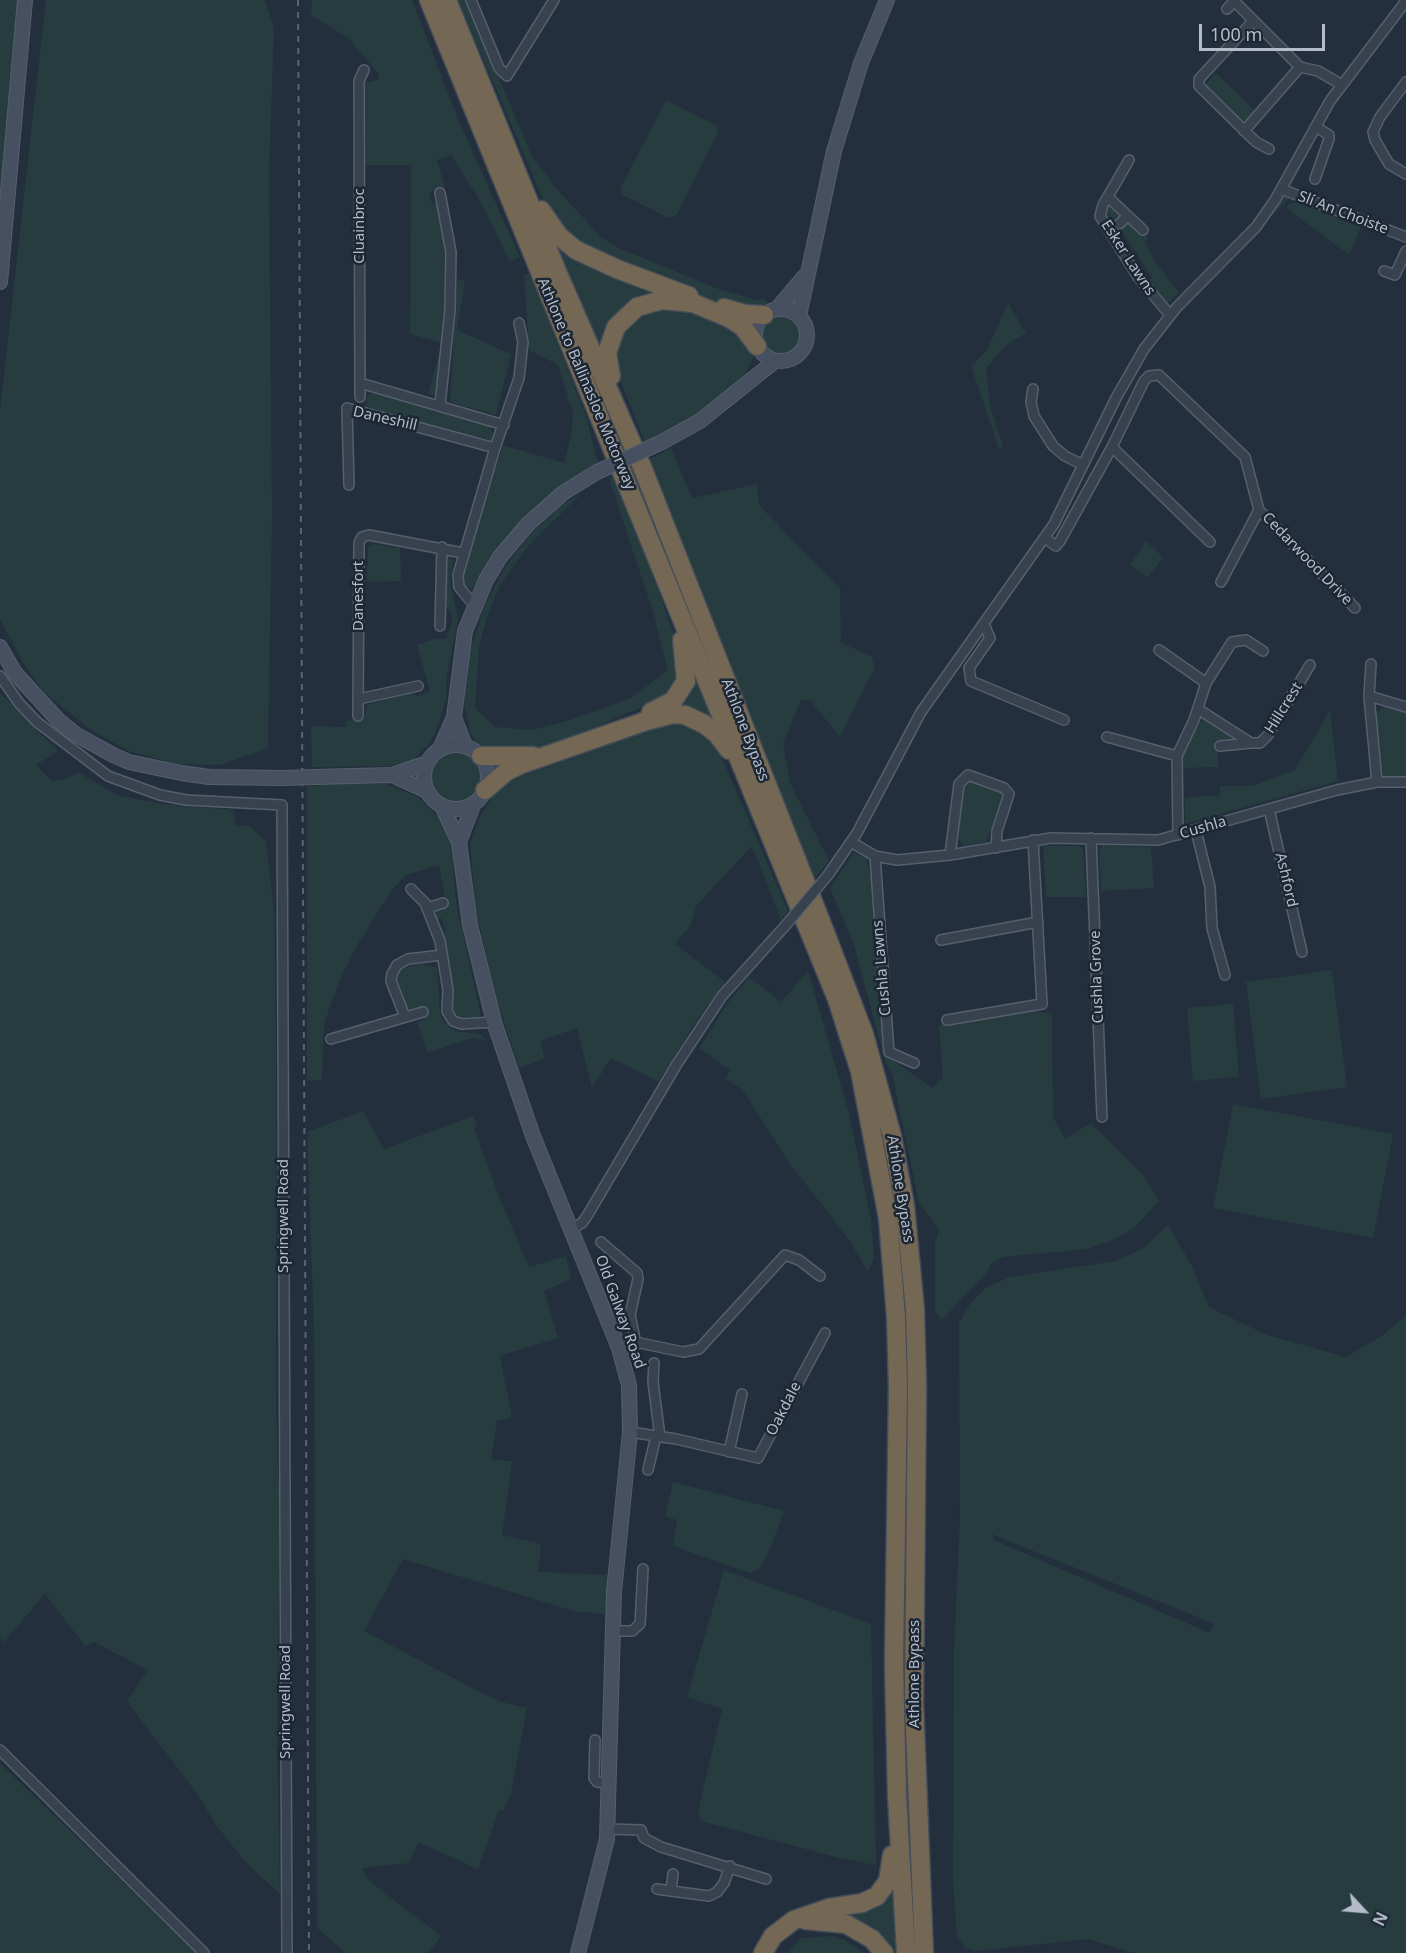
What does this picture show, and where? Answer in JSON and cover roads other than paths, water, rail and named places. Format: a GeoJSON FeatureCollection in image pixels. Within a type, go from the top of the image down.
{"type":"FeatureCollection","features":[{"type":"Feature","properties":{"kind":"highway","name":"Athlone to Ballinasloe Motorway"},"geometry":{"type":"LineString","coordinates":[[429,0],[599,411],[743,769]]}},
{"type":"Feature","properties":{"kind":"highway","name":"Athlone to Ballinasloe Motorway"},"geometry":{"type":"LineString","coordinates":[[447,0],[556,269],[643,470]]}},
{"type":"Feature","properties":{"kind":"highway"},"geometry":{"type":"LineString","coordinates":[[518,172],[550,225],[576,250],[617,269],[712,304],[745,314],[770,312]]}},
{"type":"Feature","properties":{"kind":"highway"},"geometry":{"type":"LineString","coordinates":[[643,470],[634,430],[606,360],[616,327],[625,316],[637,307],[662,300],[693,303],[729,318],[743,327],[758,348]]}},
{"type":"Feature","properties":{"kind":"highway","name":"Athlone Bypass"},"geometry":{"type":"LineString","coordinates":[[643,470],[864,1034],[899,1167],[915,1310],[917,1387],[914,1703],[924,1953]]}},
{"type":"Feature","properties":{"kind":"highway"},"geometry":{"type":"LineString","coordinates":[[473,751],[517,758],[539,755],[658,710],[673,700],[681,691],[687,671],[678,612]]}},
{"type":"Feature","properties":{"kind":"highway"},"geometry":{"type":"LineString","coordinates":[[480,797],[507,771],[522,764],[646,721],[673,714],[696,719],[717,734],[743,769]]}},
{"type":"Feature","properties":{"kind":"highway","name":"Athlone Bypass"},"geometry":{"type":"LineString","coordinates":[[743,769],[840,1009],[860,1071],[885,1196],[893,1275],[898,1387],[894,1652],[897,1796],[906,1953]]}},
{"type":"Feature","properties":{"kind":"highway"},"geometry":{"type":"LineString","coordinates":[[763,1953],[773,1936],[794,1920],[829,1908],[862,1903],[884,1889],[891,1866],[897,1796]]}},
{"type":"Feature","properties":{"kind":"highway"},"geometry":{"type":"LineString","coordinates":[[920,1881],[928,1909],[934,1953]]}},
{"type":"Feature","properties":{"kind":"highway"},"geometry":{"type":"LineString","coordinates":[[794,1920],[846,1924],[872,1939],[884,1953]]}},
{"type":"Feature","properties":{"kind":"main road"},"geometry":{"type":"LineString","coordinates":[[0,282],[25,0]]}},
{"type":"Feature","properties":{"kind":"main road"},"geometry":{"type":"LineString","coordinates":[[799,316],[834,151],[861,63],[887,0]]}},
{"type":"Feature","properties":{"kind":"main road"},"geometry":{"type":"LineString","coordinates":[[745,384],[758,348],[755,329],[806,276]]}},
{"type":"Feature","properties":{"kind":"main road"},"geometry":{"type":"LineString","coordinates":[[0,647],[15,673],[37,700],[75,734],[113,755],[153,768],[190,775],[283,778],[392,775],[427,763],[440,749],[454,717],[459,658],[474,604],[500,557],[527,525],[563,493],[597,472],[700,421],[775,361],[794,358],[804,346],[805,326],[799,316],[786,309],[770,312]]}},
{"type":"Feature","properties":{"kind":"main road"},"geometry":{"type":"LineString","coordinates":[[758,348],[775,361]]}},
{"type":"Feature","properties":{"kind":"main road"},"geometry":{"type":"LineString","coordinates":[[454,717],[488,777],[459,842]]}},
{"type":"Feature","properties":{"kind":"main road"},"geometry":{"type":"LineString","coordinates":[[440,749],[451,745],[473,751]]}},
{"type":"Feature","properties":{"kind":"main road"},"geometry":{"type":"LineString","coordinates":[[427,763],[424,781],[427,790]]}},
{"type":"Feature","properties":{"kind":"main road"},"geometry":{"type":"LineString","coordinates":[[392,775],[427,790],[442,806],[459,842]]}},
{"type":"Feature","properties":{"kind":"main road"},"geometry":{"type":"LineString","coordinates":[[442,806],[456,809],[480,797]]}},
{"type":"Feature","properties":{"kind":"main road","name":"Old Galway Road"},"geometry":{"type":"LineString","coordinates":[[459,842],[470,925],[494,1022],[519,1099],[619,1348],[629,1385],[630,1432],[612,1631],[608,1829],[603,1860],[578,1953]]}},
{"type":"Feature","properties":{"kind":"street"},"geometry":{"type":"LineString","coordinates":[[471,0],[499,68],[507,76],[554,0]]}},
{"type":"Feature","properties":{"kind":"street"},"geometry":{"type":"LineString","coordinates":[[1227,9],[1234,1],[1300,68],[1318,71],[1342,84]]}},
{"type":"Feature","properties":{"kind":"street"},"geometry":{"type":"LineString","coordinates":[[571,1229],[582,1223],[587,1216],[677,1064],[722,996],[828,875],[851,842],[921,712],[1045,538],[1131,369],[1170,315],[1256,227],[1281,189],[1342,84],[1406,1]]}},
{"type":"Feature","properties":{"kind":"street"},"geometry":{"type":"LineString","coordinates":[[1253,21],[1199,79],[1203,92],[1244,130],[1269,149]]}},
{"type":"Feature","properties":{"kind":"street"},"geometry":{"type":"LineString","coordinates":[[1244,130],[1300,68]]}},
{"type":"Feature","properties":{"kind":"street","name":"Cluainbroc"},"geometry":{"type":"LineString","coordinates":[[360,398],[359,81],[364,70]]}},
{"type":"Feature","properties":{"kind":"street"},"geometry":{"type":"LineString","coordinates":[[1406,82],[1375,126],[1375,140],[1391,166],[1406,174]]}},
{"type":"Feature","properties":{"kind":"street"},"geometry":{"type":"LineString","coordinates":[[1315,179],[1329,140],[1329,135],[1316,127]]}},
{"type":"Feature","properties":{"kind":"street","name":"Esker Lawns"},"geometry":{"type":"LineString","coordinates":[[1129,160],[1100,212],[1101,219],[1138,277],[1170,315]]}},
{"type":"Feature","properties":{"kind":"street","name":"Slí An Choiste"},"geometry":{"type":"LineString","coordinates":[[1281,189],[1405,235]]}},
{"type":"Feature","properties":{"kind":"street"},"geometry":{"type":"LineString","coordinates":[[440,193],[451,252],[450,310],[440,405]]}},
{"type":"Feature","properties":{"kind":"street","name":"Esker Lawns"},"geometry":{"type":"LineString","coordinates":[[1108,197],[1143,230]]}},
{"type":"Feature","properties":{"kind":"street","name":"Esker Lawns"},"geometry":{"type":"LineString","coordinates":[[1119,224],[1128,216]]}},
{"type":"Feature","properties":{"kind":"street"},"geometry":{"type":"LineString","coordinates":[[1384,271],[1395,276],[1406,251]]}},
{"type":"Feature","properties":{"kind":"street"},"geometry":{"type":"LineString","coordinates":[[474,604],[458,585],[463,553],[504,425],[522,359],[519,323]]}},
{"type":"Feature","properties":{"kind":"street","name":"Cedarwood Drive"},"geometry":{"type":"LineString","coordinates":[[1112,447],[1144,381],[1149,376],[1163,376],[1245,457],[1259,510],[1355,608]]}},
{"type":"Feature","properties":{"kind":"street"},"geometry":{"type":"LineString","coordinates":[[360,383],[504,425]]}},
{"type":"Feature","properties":{"kind":"street"},"geometry":{"type":"LineString","coordinates":[[1033,389],[1030,402],[1034,416],[1053,446],[1065,456],[1083,465]]}},
{"type":"Feature","properties":{"kind":"street","name":"Daneshill"},"geometry":{"type":"LineString","coordinates":[[349,486],[347,408],[495,448]]}},
{"type":"Feature","properties":{"kind":"street"},"geometry":{"type":"LineString","coordinates":[[1045,538],[1056,546],[1060,541],[1112,447],[1210,542]]}},
{"type":"Feature","properties":{"kind":"street","name":"Cedarwood Drive"},"geometry":{"type":"LineString","coordinates":[[1221,582],[1259,510]]}},
{"type":"Feature","properties":{"kind":"street","name":"Danesfort"},"geometry":{"type":"LineString","coordinates":[[358,716],[359,543],[362,537],[369,535],[442,547],[463,553]]}},
{"type":"Feature","properties":{"kind":"street"},"geometry":{"type":"LineString","coordinates":[[440,626],[442,547]]}},
{"type":"Feature","properties":{"kind":"street"},"geometry":{"type":"LineString","coordinates":[[984,624],[990,638],[969,668],[970,681],[1063,721]]}},
{"type":"Feature","properties":{"kind":"street"},"geometry":{"type":"LineString","coordinates":[[1178,835],[1177,756],[1198,709],[1206,682],[1232,642],[1246,640],[1263,651]]}},
{"type":"Feature","properties":{"kind":"street"},"geometry":{"type":"LineString","coordinates":[[1159,650],[1206,682]]}},
{"type":"Feature","properties":{"kind":"street"},"geometry":{"type":"LineString","coordinates":[[1371,664],[1369,696],[1377,782]]}},
{"type":"Feature","properties":{"kind":"street","name":"Hillcrest"},"geometry":{"type":"LineString","coordinates":[[1220,746],[1260,743],[1268,735],[1310,665]]}},
{"type":"Feature","properties":{"kind":"street","name":"Springwell Road"},"geometry":{"type":"LineString","coordinates":[[0,676],[19,703],[37,722],[108,776],[160,795],[186,800],[282,805],[287,1953]]}},
{"type":"Feature","properties":{"kind":"street"},"geometry":{"type":"LineString","coordinates":[[359,699],[418,686]]}},
{"type":"Feature","properties":{"kind":"street"},"geometry":{"type":"LineString","coordinates":[[1369,696],[1406,707]]}},
{"type":"Feature","properties":{"kind":"street","name":"Hillcrest"},"geometry":{"type":"LineString","coordinates":[[1198,709],[1251,743]]}},
{"type":"Feature","properties":{"kind":"street"},"geometry":{"type":"LineString","coordinates":[[1107,737],[1177,756]]}},
{"type":"Feature","properties":{"kind":"street"},"geometry":{"type":"LineString","coordinates":[[950,855],[959,784],[968,776],[1004,788],[1009,794],[997,831],[996,848]]}},
{"type":"Feature","properties":{"kind":"street","name":"Cushla"},"geometry":{"type":"LineString","coordinates":[[851,842],[875,856],[897,860],[950,855],[1034,840],[1091,838],[1158,840],[1196,831],[1313,795],[1377,782],[1406,782]]}},
{"type":"Feature","properties":{"kind":"street","name":"Ashford"},"geometry":{"type":"LineString","coordinates":[[1269,809],[1302,952]]}},
{"type":"Feature","properties":{"kind":"street"},"geometry":{"type":"LineString","coordinates":[[1196,831],[1210,887],[1212,928],[1225,975]]}},
{"type":"Feature","properties":{"kind":"street","name":"Cushla Grove"},"geometry":{"type":"LineString","coordinates":[[1091,838],[1102,1117]]}},
{"type":"Feature","properties":{"kind":"street"},"geometry":{"type":"LineString","coordinates":[[947,1020],[1042,1008],[1034,840]]}},
{"type":"Feature","properties":{"kind":"street","name":"Cushla Lawns"},"geometry":{"type":"LineString","coordinates":[[875,856],[889,1052],[914,1063]]}},
{"type":"Feature","properties":{"kind":"street"},"geometry":{"type":"LineString","coordinates":[[411,889],[428,908],[442,955],[448,990],[447,1011],[453,1022],[462,1024],[494,1022]]}},
{"type":"Feature","properties":{"kind":"street"},"geometry":{"type":"LineString","coordinates":[[428,908],[443,903]]}},
{"type":"Feature","properties":{"kind":"street"},"geometry":{"type":"LineString","coordinates":[[941,939],[1038,922]]}},
{"type":"Feature","properties":{"kind":"street"},"geometry":{"type":"LineString","coordinates":[[405,1017],[391,981],[397,965],[408,959],[442,955]]}},
{"type":"Feature","properties":{"kind":"street"},"geometry":{"type":"LineString","coordinates":[[331,1038],[423,1012]]}},
{"type":"Feature","properties":{"kind":"street"},"geometry":{"type":"LineString","coordinates":[[601,1242],[637,1273],[638,1282],[630,1315],[636,1344]]}},
{"type":"Feature","properties":{"kind":"street"},"geometry":{"type":"LineString","coordinates":[[619,1348],[636,1344],[683,1352],[699,1349],[785,1255],[799,1260],[820,1275]]}},
{"type":"Feature","properties":{"kind":"street","name":"Oakdale"},"geometry":{"type":"LineString","coordinates":[[630,1432],[729,1452],[752,1459],[759,1457],[796,1383],[825,1333]]}},
{"type":"Feature","properties":{"kind":"street"},"geometry":{"type":"LineString","coordinates":[[648,1470],[658,1437],[652,1382],[654,1363]]}},
{"type":"Feature","properties":{"kind":"street"},"geometry":{"type":"LineString","coordinates":[[729,1452],[742,1394]]}},
{"type":"Feature","properties":{"kind":"street"},"geometry":{"type":"LineString","coordinates":[[612,1631],[632,1631],[640,1624],[643,1569]]}},
{"type":"Feature","properties":{"kind":"street"},"geometry":{"type":"LineString","coordinates":[[595,1740],[594,1778],[597,1782],[609,1783]]}},
{"type":"Feature","properties":{"kind":"street"},"geometry":{"type":"LineString","coordinates":[[0,1750],[204,1953]]}},
{"type":"Feature","properties":{"kind":"street"},"geometry":{"type":"LineString","coordinates":[[608,1829],[641,1830],[644,1838],[661,1847],[730,1866],[766,1879]]}},
{"type":"Feature","properties":{"kind":"street"},"geometry":{"type":"LineString","coordinates":[[657,1889],[703,1896],[713,1894],[726,1879],[730,1866]]}},
{"type":"Feature","properties":{"kind":"street"},"geometry":{"type":"LineString","coordinates":[[671,1891],[673,1874]]}},
{"type":"Feature","properties":{"kind":"railway"},"geometry":{"type":"LineString","coordinates":[[298,0],[309,1953]]}}]}
